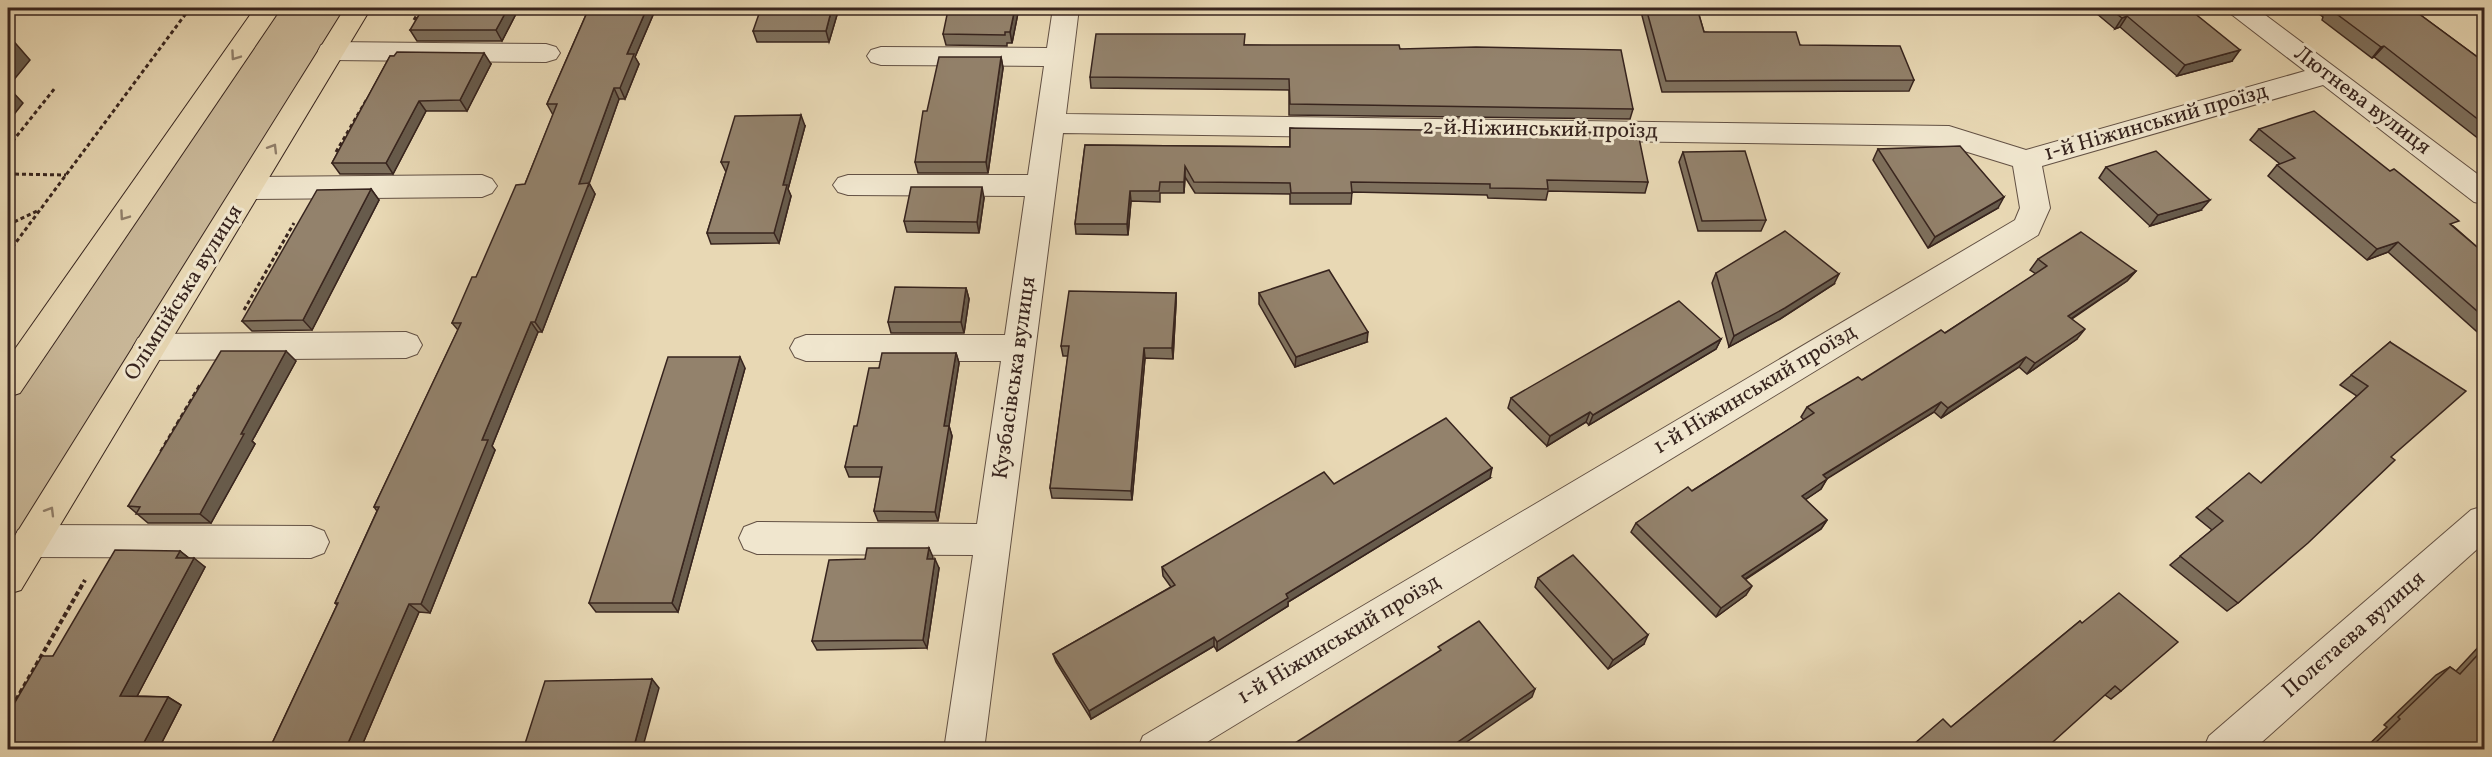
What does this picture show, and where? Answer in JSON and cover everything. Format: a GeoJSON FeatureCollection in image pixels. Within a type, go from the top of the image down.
{"type":"FeatureCollection","features":[{"type":"Feature","properties":{"kind":"main road"},"geometry":{"type":"LineString","coordinates":[[8,384],[268,8]]}},
{"type":"Feature","properties":{"kind":"main road","name":"Олімпійська вулиця"},"geometry":{"type":"LineString","coordinates":[[8,578],[358,8]]}},
{"type":"Feature","properties":{"kind":"street","name":"Кузбасівська вулиця"},"geometry":{"type":"LineString","coordinates":[[964,750],[1066,8]]}},
{"type":"Feature","properties":{"kind":"street","name":"Лютнева вулиця"},"geometry":{"type":"LineString","coordinates":[[2240,8],[2484,194]]}},
{"type":"Feature","properties":{"kind":"street"},"geometry":{"type":"LineString","coordinates":[[331,51],[546,53]]}},
{"type":"Feature","properties":{"kind":"street"},"geometry":{"type":"LineString","coordinates":[[881,56],[1059,57]]}},
{"type":"Feature","properties":{"kind":"street","name":"1-й Ніжинський проїзд"},"geometry":{"type":"LineString","coordinates":[[1157,750],[2027,227],[2035,208],[2026,160],[2325,75]]}},
{"type":"Feature","properties":{"kind":"street","name":"2-й Ніжинський проїзд"},"geometry":{"type":"LineString","coordinates":[[1050,123],[1949,136],[2026,160]]}},
{"type":"Feature","properties":{"kind":"street"},"geometry":{"type":"LineString","coordinates":[[848,185],[1041,186]]}},
{"type":"Feature","properties":{"kind":"street"},"geometry":{"type":"LineString","coordinates":[[249,188],[482,186]]}},
{"type":"Feature","properties":{"kind":"street"},"geometry":{"type":"LineString","coordinates":[[149,347],[406,345]]}},
{"type":"Feature","properties":{"kind":"street"},"geometry":{"type":"LineString","coordinates":[[806,348],[1019,348]]}},
{"type":"Feature","properties":{"kind":"street","name":"Полєтаєва вулиця"},"geometry":{"type":"LineString","coordinates":[[2223,750],[2484,521]]}},
{"type":"Feature","properties":{"kind":"street"},"geometry":{"type":"LineString","coordinates":[[757,538],[993,540]]}},
{"type":"Feature","properties":{"kind":"street"},"geometry":{"type":"LineString","coordinates":[[31,541],[311,542]]}},
{"type":"Feature","properties":{"kind":"path"},"geometry":{"type":"LineString","coordinates":[[8,253],[190,8]]}},
{"type":"Feature","properties":{"kind":"path"},"geometry":{"type":"LineString","coordinates":[[8,147],[55,88]]}},
{"type":"Feature","properties":{"kind":"path"},"geometry":{"type":"LineString","coordinates":[[8,174],[66,175]]}},
{"type":"Feature","properties":{"kind":"path"},"geometry":{"type":"LineString","coordinates":[[8,225],[39,210]]}},
{"type":"Feature","properties":{"kind":"shaded area"},"geometry":{"type":"Polygon","coordinates":[[[268,8],[360,8],[8,574],[8,387],[268,8]]]}},
{"type":"Feature","properties":{"kind":"building"},"geometry":{"type":"Polygon","coordinates":[[[423,8],[508,8],[496,30],[410,30],[423,8]]]}},
{"type":"Feature","properties":{"kind":"building"},"geometry":{"type":"Polygon","coordinates":[[[589,8],[647,8],[627,54],[634,54],[620,88],[614,88],[579,184],[589,183],[535,322],[531,322],[482,440],[488,440],[421,604],[409,604],[345,750],[269,750],[338,603],[335,603],[379,507],[374,507],[461,323],[452,323],[472,277],[476,277],[516,185],[525,184],[557,104],[547,104],[589,8]]]}},
{"type":"Feature","properties":{"kind":"building"},"geometry":{"type":"Polygon","coordinates":[[[761,8],[832,8],[826,31],[753,31],[761,8]]]}},
{"type":"Feature","properties":{"kind":"building"},"geometry":{"type":"Polygon","coordinates":[[[961,8],[1015,8],[1010,32],[1005,32],[1005,35],[943,34],[948,10],[960,11],[961,8]]]}},
{"type":"Feature","properties":{"kind":"building"},"geometry":{"type":"Polygon","coordinates":[[[1646,8],[1697,8],[1704,32],[1796,32],[1800,45],[1900,46],[1914,80],[1666,81],[1646,8]]]}},
{"type":"Feature","properties":{"kind":"building"},"geometry":{"type":"Polygon","coordinates":[[[2109,8],[2188,8],[2240,50],[2185,65],[2127,16],[2122,18],[2109,8]]]}},
{"type":"Feature","properties":{"kind":"building"},"geometry":{"type":"Polygon","coordinates":[[[2411,8],[2484,62],[2484,124],[2384,46],[2381,47],[2330,9],[2411,8]]]}},
{"type":"Feature","properties":{"kind":"building"},"geometry":{"type":"Polygon","coordinates":[[[1096,34],[1245,34],[1244,45],[1399,45],[1400,49],[1476,47],[1621,50],[1633,109],[1290,104],[1289,79],[1090,77],[1096,34]]]}},
{"type":"Feature","properties":{"kind":"building"},"geometry":{"type":"Polygon","coordinates":[[[397,52],[484,53],[460,100],[419,101],[386,163],[332,163],[390,56],[394,56],[397,52]]]}},
{"type":"Feature","properties":{"kind":"building"},"geometry":{"type":"Polygon","coordinates":[[[939,57],[1001,57],[986,162],[915,162],[923,111],[927,111],[939,57]]]}},
{"type":"Feature","properties":{"kind":"building"},"geometry":{"type":"Polygon","coordinates":[[[2314,111],[2390,171],[2394,169],[2459,221],[2450,224],[2484,253],[2484,317],[2398,242],[2377,249],[2277,165],[2295,158],[2259,129],[2314,111]]]}},
{"type":"Feature","properties":{"kind":"building"},"geometry":{"type":"Polygon","coordinates":[[[801,115],[783,185],[787,185],[774,233],[707,233],[729,162],[721,162],[735,116],[801,115]]]}},
{"type":"Feature","properties":{"kind":"building"},"geometry":{"type":"Polygon","coordinates":[[[1290,128],[1638,133],[1648,182],[1547,180],[1548,189],[1490,188],[1490,184],[1351,182],[1352,193],[1291,193],[1290,183],[1194,182],[1185,166],[1184,182],[1160,182],[1159,191],[1130,191],[1127,224],[1075,224],[1085,145],[1290,147],[1290,128]]]}},
{"type":"Feature","properties":{"kind":"building"},"geometry":{"type":"Polygon","coordinates":[[[1960,146],[2004,197],[1935,237],[1878,149],[1960,146]]]}},
{"type":"Feature","properties":{"kind":"building"},"geometry":{"type":"Polygon","coordinates":[[[1745,151],[1766,220],[1702,221],[1683,152],[1745,151]]]}},
{"type":"Feature","properties":{"kind":"building"},"geometry":{"type":"Polygon","coordinates":[[[2156,151],[2210,200],[2158,215],[2106,167],[2156,151]]]}},
{"type":"Feature","properties":{"kind":"building"},"geometry":{"type":"Polygon","coordinates":[[[911,187],[982,187],[977,222],[904,221],[911,187]]]}},
{"type":"Feature","properties":{"kind":"building"},"geometry":{"type":"Polygon","coordinates":[[[371,189],[303,320],[242,321],[317,190],[371,189]]]}},
{"type":"Feature","properties":{"kind":"building"},"geometry":{"type":"Polygon","coordinates":[[[1785,231],[1839,274],[1785,308],[1734,336],[1716,273],[1785,231]]]}},
{"type":"Feature","properties":{"kind":"building"},"geometry":{"type":"Polygon","coordinates":[[[2081,232],[2136,271],[2068,316],[2085,329],[2035,363],[2026,357],[1948,408],[1941,402],[1823,475],[1827,479],[1802,496],[1827,520],[1742,576],[1752,586],[1721,608],[1636,523],[1688,487],[1692,491],[1814,413],[1807,407],[1858,377],[1862,380],[1941,330],[1945,333],[2047,266],[2038,259],[2081,232]]]}},
{"type":"Feature","properties":{"kind":"building"},"geometry":{"type":"Polygon","coordinates":[[[1329,270],[1368,332],[1296,357],[1259,293],[1329,270]]]}},
{"type":"Feature","properties":{"kind":"building"},"geometry":{"type":"Polygon","coordinates":[[[895,287],[966,288],[961,322],[888,322],[895,287]]]}},
{"type":"Feature","properties":{"kind":"building"},"geometry":{"type":"Polygon","coordinates":[[[1069,291],[1176,293],[1172,348],[1144,348],[1131,491],[1050,488],[1069,346],[1061,346],[1069,291]]]}},
{"type":"Feature","properties":{"kind":"building"},"geometry":{"type":"Polygon","coordinates":[[[1679,301],[1721,339],[1593,415],[1590,412],[1550,436],[1511,398],[1679,301]]]}},
{"type":"Feature","properties":{"kind":"building"},"geometry":{"type":"Polygon","coordinates":[[[2390,342],[2466,391],[2391,457],[2395,460],[2308,543],[2238,603],[2180,556],[2223,521],[2207,508],[2249,473],[2261,483],[2368,386],[2351,375],[2390,342]]]}},
{"type":"Feature","properties":{"kind":"building"},"geometry":{"type":"Polygon","coordinates":[[[221,351],[286,351],[200,514],[136,514],[140,507],[128,506],[221,351]]]}},
{"type":"Feature","properties":{"kind":"building"},"geometry":{"type":"Polygon","coordinates":[[[882,353],[956,353],[944,426],[949,426],[935,512],[874,511],[882,467],[845,467],[854,426],[857,426],[869,368],[879,368],[882,353]]]}},
{"type":"Feature","properties":{"kind":"building"},"geometry":{"type":"Polygon","coordinates":[[[668,357],[740,357],[672,603],[589,603],[668,357]]]}},
{"type":"Feature","properties":{"kind":"building"},"geometry":{"type":"Polygon","coordinates":[[[1446,418],[1492,468],[1286,594],[1288,598],[1217,642],[1214,637],[1089,711],[1053,654],[1175,585],[1162,567],[1324,472],[1334,484],[1446,418]]]}},
{"type":"Feature","properties":{"kind":"building"},"geometry":{"type":"Polygon","coordinates":[[[867,548],[929,548],[927,559],[935,559],[923,640],[812,641],[829,560],[865,559],[867,548]]]}},
{"type":"Feature","properties":{"kind":"building"},"geometry":{"type":"Polygon","coordinates":[[[115,550],[180,551],[176,558],[194,558],[120,696],[168,697],[141,748],[8,745],[8,714],[42,656],[53,656],[115,550]]]}},
{"type":"Feature","properties":{"kind":"building"},"geometry":{"type":"Polygon","coordinates":[[[1573,555],[1648,635],[1613,660],[1538,578],[1573,555]]]}},
{"type":"Feature","properties":{"kind":"building"},"geometry":{"type":"Polygon","coordinates":[[[2119,593],[2178,642],[2121,691],[2115,686],[2044,750],[1907,750],[1943,719],[1951,727],[2080,621],[2082,623],[2119,593]]]}},
{"type":"Feature","properties":{"kind":"building"},"geometry":{"type":"Polygon","coordinates":[[[1479,621],[1535,689],[1446,750],[1284,750],[1441,650],[1438,647],[1479,621]]]}},
{"type":"Feature","properties":{"kind":"building"},"geometry":{"type":"Polygon","coordinates":[[[2484,648],[2484,750],[2368,750],[2400,719],[2398,717],[2450,667],[2460,674],[2484,648]]]}},
{"type":"Feature","properties":{"kind":"building"},"geometry":{"type":"Polygon","coordinates":[[[652,679],[633,750],[523,750],[545,681],[652,679]]]}},
{"type":"Feature","properties":{"kind":"building"},"geometry":{"type":"Polygon","coordinates":[[[1780,745],[1784,750],[1774,750],[1780,745]]]}}]}
